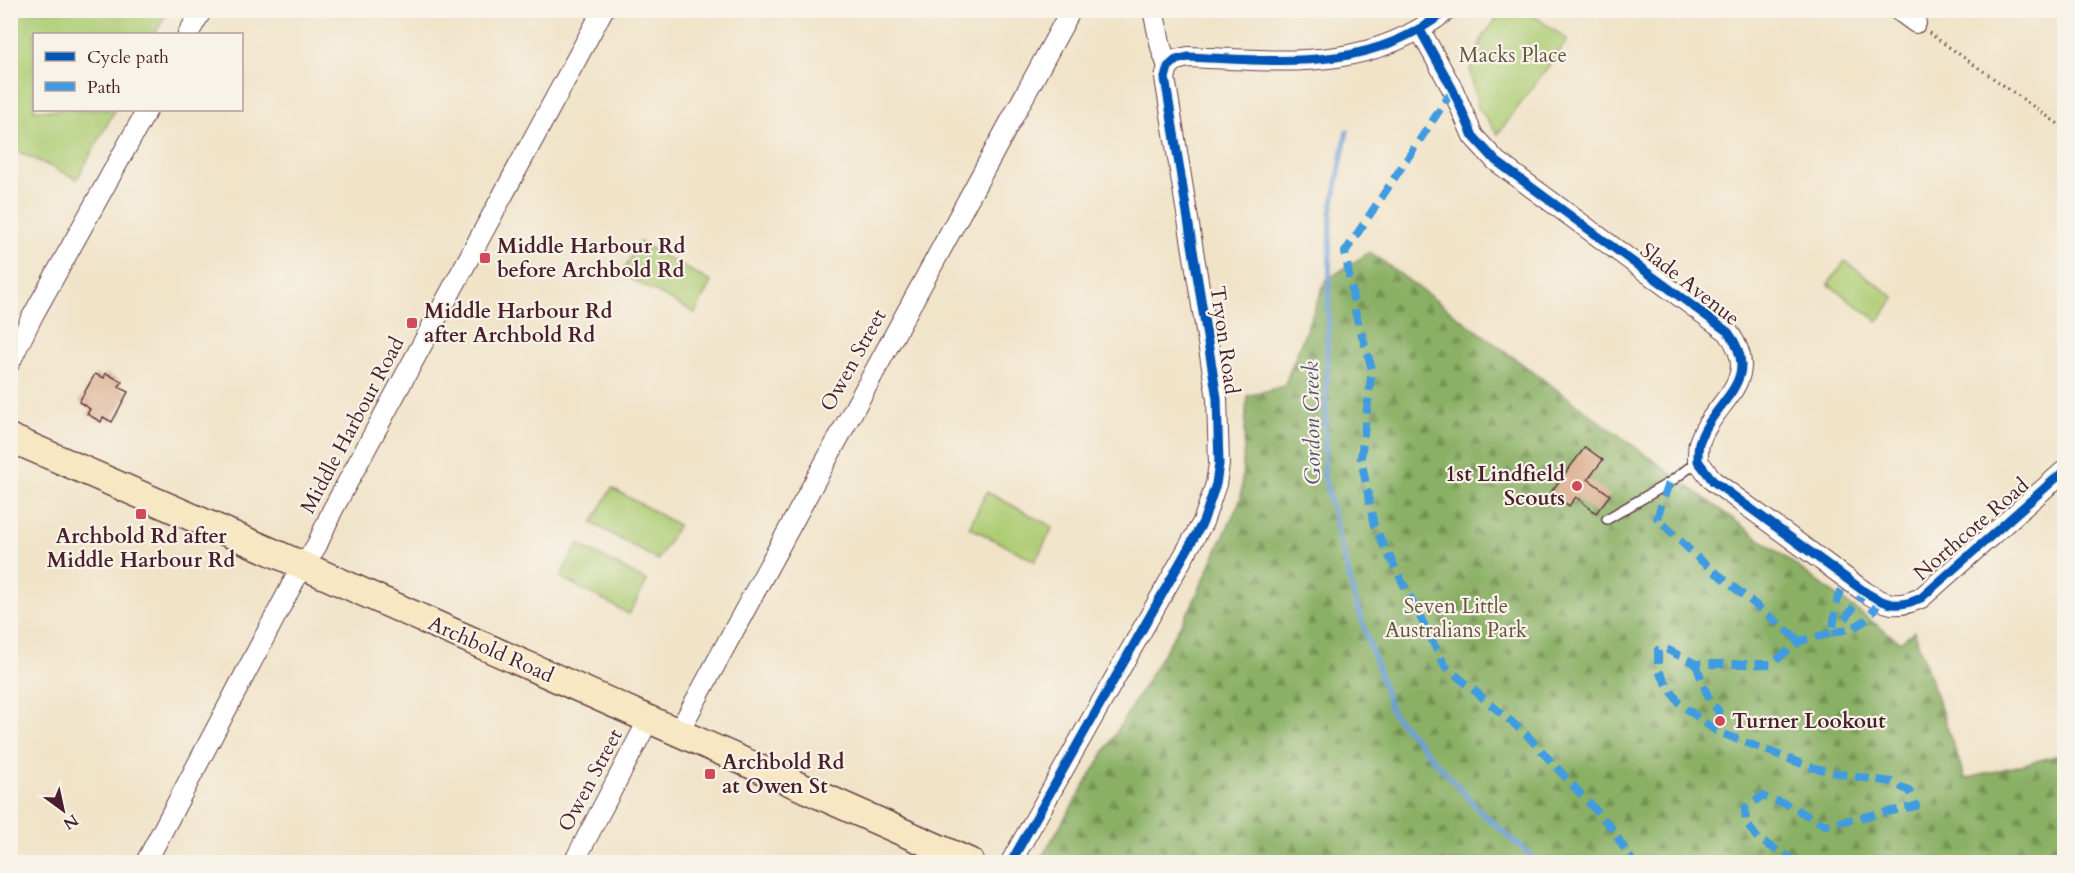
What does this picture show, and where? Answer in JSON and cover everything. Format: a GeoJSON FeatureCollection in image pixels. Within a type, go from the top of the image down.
{"type":"FeatureCollection","features":[{"type":"Feature","properties":{"kind":"main road","name":"Archbold Road"},"geometry":{"type":"LineString","coordinates":[[10,438],[304,566],[969,862]]}},
{"type":"Feature","properties":{"kind":"street"},"geometry":{"type":"LineString","coordinates":[[189,33],[202,10]]}},
{"type":"Feature","properties":{"kind":"street","name":"Middle Harbour Road"},"geometry":{"type":"LineString","coordinates":[[146,862],[294,581],[317,544],[337,500],[603,10]]}},
{"type":"Feature","properties":{"kind":"street","name":"Owen Street"},"geometry":{"type":"LineString","coordinates":[[678,732],[1071,10]]}},
{"type":"Feature","properties":{"kind":"street","name":"Tryon Road"},"geometry":{"type":"LineString","coordinates":[[1011,862],[1203,522],[1216,484],[1219,464],[1217,398],[1165,78],[1168,67],[1153,10]]}},
{"type":"Feature","properties":{"kind":"street"},"geometry":{"type":"LineString","coordinates":[[1168,67],[1176,60],[1188,57],[1324,60],[1390,43],[1420,30],[1447,10]]}},
{"type":"Feature","properties":{"kind":"street"},"geometry":{"type":"LineString","coordinates":[[1898,10],[1916,23]]}},
{"type":"Feature","properties":{"kind":"street","name":"Slade Avenue"},"geometry":{"type":"LineString","coordinates":[[1420,30],[1453,90],[1473,136],[1496,161],[1728,332],[1738,346],[1742,360],[1741,373],[1734,388],[1706,429],[1699,444],[1698,461]]}},
{"type":"Feature","properties":{"kind":"street"},"geometry":{"type":"LineString","coordinates":[[10,362],[32,317],[146,111]]}},
{"type":"Feature","properties":{"kind":"street","name":"Northcote Road"},"geometry":{"type":"LineString","coordinates":[[1698,461],[1713,481],[1864,592],[1891,605],[1906,605],[1921,598],[2064,471]]}},
{"type":"Feature","properties":{"kind":"street","name":"Owen Street"},"geometry":{"type":"LineString","coordinates":[[574,862],[649,719]]}},
{"type":"Feature","properties":{"kind":"lane"},"geometry":{"type":"LineString","coordinates":[[1607,519],[1669,483],[1698,461]]}},
{"type":"Feature","properties":{"kind":"path"},"geometry":{"type":"LineString","coordinates":[[1916,23],[2064,128]]}},
{"type":"Feature","properties":{"kind":"green space"},"geometry":{"type":"Polygon","coordinates":[[[10,11],[168,11],[156,33],[33,33],[33,111],[114,111],[77,179],[11,148],[10,11]]]}},
{"type":"Feature","properties":{"kind":"green space","name":"Macks Place"},"geometry":{"type":"Polygon","coordinates":[[[1500,11],[1527,11],[1568,40],[1498,134],[1478,107],[1470,70],[1482,38],[1500,11]]]}},
{"type":"Feature","properties":{"kind":"green space"},"geometry":{"type":"Polygon","coordinates":[[[639,242],[711,282],[695,313],[622,274],[639,242]]]}},
{"type":"Feature","properties":{"kind":"green space","name":"Seven Little Australians Park"},"geometry":{"type":"Polygon","coordinates":[[[1370,252],[1900,642],[1914,631],[1965,779],[2064,754],[2064,862],[1051,862],[1041,858],[1190,609],[1241,498],[1247,396],[1284,386],[1326,280],[1370,252]]]}},
{"type":"Feature","properties":{"kind":"green space"},"geometry":{"type":"Polygon","coordinates":[[[1845,261],[1895,298],[1878,321],[1828,284],[1845,261]]]}},
{"type":"Feature","properties":{"kind":"green space"},"geometry":{"type":"Polygon","coordinates":[[[612,488],[678,525],[658,560],[592,523],[612,488]]]}},
{"type":"Feature","properties":{"kind":"green space"},"geometry":{"type":"Polygon","coordinates":[[[987,492],[1053,527],[1035,561],[969,527],[987,492]]]}},
{"type":"Feature","properties":{"kind":"green space"},"geometry":{"type":"Polygon","coordinates":[[[578,544],[647,581],[629,614],[560,577],[578,544]]]}},
{"type":"Feature","properties":{"kind":"building"},"geometry":{"type":"Polygon","coordinates":[[[106,373],[122,382],[119,387],[128,392],[112,422],[103,417],[101,422],[87,414],[90,409],[79,402],[95,374],[104,378],[106,373]]]}},
{"type":"Feature","properties":{"kind":"building","name":"1st Lindfield Scouts"},"geometry":{"type":"Polygon","coordinates":[[[1585,447],[1603,460],[1588,479],[1610,495],[1596,513],[1576,497],[1569,506],[1551,492],[1585,447]]]}},
{"type":"Feature","properties":{"kind":"waterway","name":"Gordon Creek"},"geometry":{"type":"LineString","coordinates":[[1347,131],[1331,213],[1324,476],[1353,593],[1392,713],[1481,812],[1538,862]]}},
{"type":"Feature","properties":{"kind":"marked path"},"geometry":{"type":"LineString","coordinates":[[1453,90],[1345,252],[1356,315],[1372,369],[1361,458],[1374,526],[1445,666],[1526,734],[1610,826],[1633,862]]}},
{"type":"Feature","properties":{"kind":"marked path"},"geometry":{"type":"LineString","coordinates":[[1669,483],[1657,518],[1698,558],[1800,641]]}},
{"type":"Feature","properties":{"kind":"marked path"},"geometry":{"type":"LineString","coordinates":[[1797,862],[1758,839],[1746,823],[1745,808],[1762,796],[1788,805],[1825,825],[1916,806],[1909,791],[1892,782],[1810,767],[1716,731],[1679,703],[1658,670],[1658,650],[1666,649],[1696,664],[1771,664],[1800,641],[1832,633],[1838,596],[1848,580]]}},
{"type":"Feature","properties":{"kind":"marked path"},"geometry":{"type":"LineString","coordinates":[[1845,619],[1865,592]]}},
{"type":"Feature","properties":{"kind":"marked path"},"geometry":{"type":"LineString","coordinates":[[1832,633],[1860,624],[1880,601]]}},
{"type":"Feature","properties":{"kind":"marked path"},"geometry":{"type":"LineString","coordinates":[[1696,664],[1710,702],[1718,710],[1720,721]]}},
{"type":"Feature","properties":{"kind":"cycle path"},"geometry":{"type":"LineString","coordinates":[[1011,862],[1203,522],[1216,484],[1219,464],[1217,398],[1165,78],[1168,67],[1176,60],[1188,57],[1290,60],[1323,59],[1355,54],[1387,44],[1417,30],[1447,10]]}},
{"type":"Feature","properties":{"kind":"cycle path"},"geometry":{"type":"LineString","coordinates":[[1420,30],[1453,90],[1473,136],[1496,161],[1728,332],[1738,349],[1741,364],[1739,378],[1706,428],[1699,443],[1698,461],[1713,481],[1865,592],[1892,604],[1905,604],[1921,598],[2064,471]]}},
{"type":"Feature","properties":{"kind":"place","name":"Middle Harbour Rd before Archbold Rd"},"geometry":{"type":"Point","coordinates":[485,258]}},
{"type":"Feature","properties":{"kind":"place","name":"Middle Harbour Rd after Archbold Rd"},"geometry":{"type":"Point","coordinates":[412,323]}},
{"type":"Feature","properties":{"kind":"place","name":"1st Lindfield Scouts"},"geometry":{"type":"Point","coordinates":[1577,486]}},
{"type":"Feature","properties":{"kind":"place","name":"Archbold Rd after Middle Harbour Rd"},"geometry":{"type":"Point","coordinates":[141,514]}},
{"type":"Feature","properties":{"kind":"place","name":"Turner Lookout"},"geometry":{"type":"Point","coordinates":[1720,721]}},
{"type":"Feature","properties":{"kind":"place","name":"Archbold Rd at Owen St"},"geometry":{"type":"Point","coordinates":[710,774]}}]}
